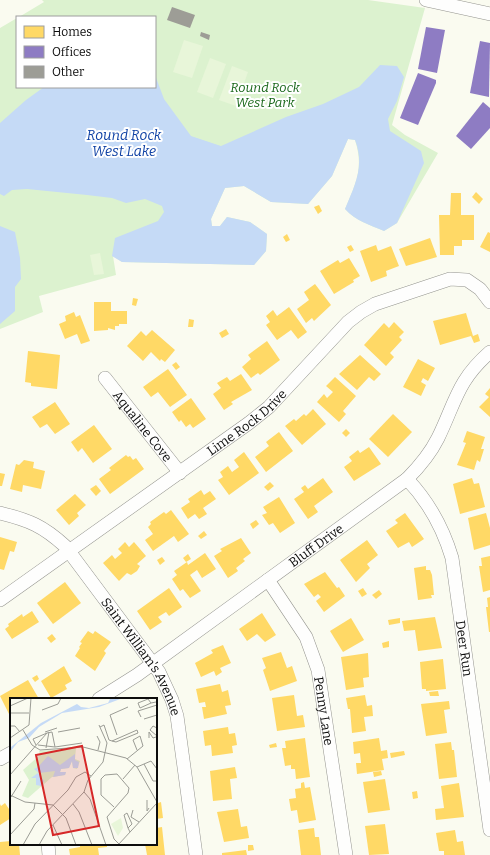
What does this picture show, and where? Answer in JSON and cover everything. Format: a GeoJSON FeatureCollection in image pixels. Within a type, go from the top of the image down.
{"type":"FeatureCollection","features":[{"type":"Feature","properties":{"kind":"street"},"geometry":{"type":"LineString","coordinates":[[426,0],[490,14]]}},
{"type":"Feature","properties":{"kind":"street","name":"Lime Rock Drive"},"geometry":{"type":"LineString","coordinates":[[0,600],[70,552],[249,423],[269,407],[348,322],[361,312],[375,304],[450,279],[459,279],[471,283],[480,289],[490,302]]}},
{"type":"Feature","properties":{"kind":"street","name":"Bluff Drive"},"geometry":{"type":"LineString","coordinates":[[100,698],[152,664],[407,480],[429,453],[464,380],[473,367],[490,352]]}},
{"type":"Feature","properties":{"kind":"street","name":"Aqualine Cove"},"geometry":{"type":"LineString","coordinates":[[105,378],[180,473]]}},
{"type":"Feature","properties":{"kind":"street","name":"Deer Run"},"geometry":{"type":"LineString","coordinates":[[407,480],[418,491],[432,510],[447,541],[452,558],[490,830]]}},
{"type":"Feature","properties":{"kind":"street","name":"Saint William's Avenue"},"geometry":{"type":"LineString","coordinates":[[0,513],[25,519],[36,524],[54,536],[70,552],[152,664],[166,686],[177,716],[196,855]]}},
{"type":"Feature","properties":{"kind":"street","name":"Penny Lane"},"geometry":{"type":"LineString","coordinates":[[268,580],[306,638],[318,670],[346,855]]}},
{"type":"Feature","properties":{"kind":"street"},"geometry":{"type":"LineString","coordinates":[[0,759],[10,754]]}},
{"type":"Feature","properties":{"kind":"street"},"geometry":{"type":"LineString","coordinates":[[48,845],[49,855]]}},
{"type":"Feature","properties":{"kind":"green space","name":"Round Rock West Park"},"geometry":{"type":"Polygon","coordinates":[[[42,0],[368,0],[425,8],[392,125],[405,135],[438,153],[397,223],[384,231],[358,220],[345,209],[358,175],[359,167],[358,150],[355,140],[348,139],[332,176],[308,204],[271,202],[244,186],[225,188],[211,219],[212,226],[220,226],[227,217],[250,222],[267,234],[266,251],[254,265],[122,262],[113,256],[116,275],[39,296],[43,312],[0,329],[0,28],[16,19],[16,88],[156,88],[156,16],[21,16],[44,2],[42,0]]]}},
{"type":"Feature","properties":{"kind":"green space"},"geometry":{"type":"Polygon","coordinates":[[[184,40],[203,46],[192,78],[173,72],[184,40]]]}},
{"type":"Feature","properties":{"kind":"green space"},"geometry":{"type":"Polygon","coordinates":[[[210,58],[226,64],[213,98],[197,92],[210,58]]]}},
{"type":"Feature","properties":{"kind":"green space"},"geometry":{"type":"Polygon","coordinates":[[[232,66],[248,72],[236,106],[219,100],[232,66]]]}},
{"type":"Feature","properties":{"kind":"green space"},"geometry":{"type":"Polygon","coordinates":[[[100,253],[104,274],[94,275],[90,255],[100,253]]]}},
{"type":"Feature","properties":{"kind":"water","name":"Round Rock West Lake"},"geometry":{"type":"Polygon","coordinates":[[[380,65],[397,66],[404,77],[397,101],[388,119],[390,131],[421,151],[424,163],[397,223],[384,231],[358,220],[345,209],[358,175],[359,167],[358,149],[355,140],[348,139],[332,176],[308,204],[271,202],[244,186],[225,188],[211,219],[212,226],[220,226],[227,217],[250,222],[267,234],[266,251],[254,265],[122,262],[112,256],[115,238],[158,221],[164,212],[162,206],[145,199],[126,203],[112,198],[27,189],[12,190],[4,196],[0,194],[0,123],[26,100],[43,88],[156,88],[156,78],[164,99],[191,136],[221,146],[286,117],[323,104],[359,87],[380,65]]]}},
{"type":"Feature","properties":{"kind":"water"},"geometry":{"type":"Polygon","coordinates":[[[0,226],[15,232],[20,258],[21,279],[15,287],[15,311],[0,324],[0,226]]]}},
{"type":"Feature","properties":{"kind":"building: Homes"},"geometry":{"type":"Polygon","coordinates":[[[476,192],[483,199],[479,204],[472,197],[476,192]]]}},
{"type":"Feature","properties":{"kind":"building: Homes"},"geometry":{"type":"Polygon","coordinates":[[[451,193],[461,193],[461,215],[474,215],[474,240],[462,240],[462,246],[454,246],[454,255],[440,255],[439,215],[450,215],[451,193]]]}},
{"type":"Feature","properties":{"kind":"building: Homes"},"geometry":{"type":"Polygon","coordinates":[[[319,205],[322,211],[318,214],[314,207],[319,205]]]}},
{"type":"Feature","properties":{"kind":"building: Homes"},"geometry":{"type":"Polygon","coordinates":[[[488,232],[490,233],[490,252],[480,247],[488,232]]]}},
{"type":"Feature","properties":{"kind":"building: Homes"},"geometry":{"type":"Polygon","coordinates":[[[287,234],[290,240],[286,242],[283,237],[287,234]]]}},
{"type":"Feature","properties":{"kind":"building: Homes"},"geometry":{"type":"Polygon","coordinates":[[[430,238],[437,257],[406,266],[399,249],[430,238]]]}},
{"type":"Feature","properties":{"kind":"building: Homes"},"geometry":{"type":"Polygon","coordinates":[[[351,245],[354,250],[350,252],[347,247],[351,245]]]}},
{"type":"Feature","properties":{"kind":"building: Homes"},"geometry":{"type":"Polygon","coordinates":[[[376,245],[378,251],[391,246],[399,266],[386,271],[387,276],[371,282],[360,251],[376,245]]]}},
{"type":"Feature","properties":{"kind":"building: Homes"},"geometry":{"type":"Polygon","coordinates":[[[349,258],[360,276],[353,280],[354,282],[334,294],[320,271],[338,260],[340,263],[349,258]]]}},
{"type":"Feature","properties":{"kind":"building: Homes"},"geometry":{"type":"Polygon","coordinates":[[[315,284],[331,305],[314,321],[312,318],[306,323],[297,309],[309,300],[304,292],[315,284]]]}},
{"type":"Feature","properties":{"kind":"building: Homes"},"geometry":{"type":"Polygon","coordinates":[[[133,298],[138,299],[136,306],[132,305],[133,298]]]}},
{"type":"Feature","properties":{"kind":"building: Homes"},"geometry":{"type":"Polygon","coordinates":[[[94,302],[111,302],[111,311],[127,311],[127,324],[119,324],[119,326],[115,326],[115,330],[108,328],[108,330],[94,331],[94,302]]]}},
{"type":"Feature","properties":{"kind":"building: Homes"},"geometry":{"type":"Polygon","coordinates":[[[289,307],[307,332],[298,339],[291,330],[277,340],[266,325],[270,322],[266,316],[273,310],[277,316],[289,307]]]}},
{"type":"Feature","properties":{"kind":"building: Homes"},"geometry":{"type":"Polygon","coordinates":[[[74,312],[76,317],[80,315],[90,341],[81,344],[77,334],[65,339],[59,324],[66,321],[65,316],[74,312]]]}},
{"type":"Feature","properties":{"kind":"building: Homes"},"geometry":{"type":"Polygon","coordinates":[[[466,313],[473,336],[478,334],[480,341],[474,343],[471,336],[440,345],[433,321],[466,313]]]}},
{"type":"Feature","properties":{"kind":"building: Homes"},"geometry":{"type":"Polygon","coordinates":[[[189,319],[194,320],[193,327],[188,327],[189,319]]]}},
{"type":"Feature","properties":{"kind":"building: Homes"},"geometry":{"type":"Polygon","coordinates":[[[394,322],[404,332],[399,337],[402,340],[390,353],[394,357],[386,366],[364,345],[384,323],[389,328],[394,322]]]}},
{"type":"Feature","properties":{"kind":"building: Homes"},"geometry":{"type":"Polygon","coordinates":[[[226,329],[229,334],[222,338],[219,333],[226,329]]]}},
{"type":"Feature","properties":{"kind":"building: Homes"},"geometry":{"type":"Polygon","coordinates":[[[152,330],[175,350],[165,362],[161,359],[160,361],[151,352],[143,361],[127,346],[141,331],[146,336],[152,330]]]}},
{"type":"Feature","properties":{"kind":"building: Homes"},"geometry":{"type":"Polygon","coordinates":[[[267,341],[280,360],[260,375],[258,373],[251,378],[242,367],[251,359],[248,355],[267,341]]]}},
{"type":"Feature","properties":{"kind":"building: Homes"},"geometry":{"type":"Polygon","coordinates":[[[28,351],[60,355],[57,389],[31,386],[31,383],[25,382],[28,351]]]}},
{"type":"Feature","properties":{"kind":"building: Homes"},"geometry":{"type":"Polygon","coordinates":[[[360,355],[381,374],[374,381],[369,377],[357,390],[339,374],[360,355]]]}},
{"type":"Feature","properties":{"kind":"building: Homes"},"geometry":{"type":"Polygon","coordinates":[[[418,359],[435,368],[428,381],[423,378],[421,382],[426,385],[421,396],[403,387],[418,359]]]}},
{"type":"Feature","properties":{"kind":"building: Homes"},"geometry":{"type":"Polygon","coordinates":[[[176,362],[180,367],[176,370],[172,365],[176,362]]]}},
{"type":"Feature","properties":{"kind":"building: Homes"},"geometry":{"type":"Polygon","coordinates":[[[168,369],[187,395],[170,407],[158,392],[151,397],[143,387],[168,369]]]}},
{"type":"Feature","properties":{"kind":"building: Homes"},"geometry":{"type":"Polygon","coordinates":[[[241,374],[252,390],[231,402],[233,404],[224,410],[213,394],[221,388],[217,383],[227,377],[230,381],[241,374]]]}},
{"type":"Feature","properties":{"kind":"building: Homes"},"geometry":{"type":"Polygon","coordinates":[[[335,377],[356,396],[343,411],[346,414],[339,422],[317,402],[324,394],[327,398],[333,392],[326,386],[335,377]]]}},
{"type":"Feature","properties":{"kind":"building: Homes"},"geometry":{"type":"Polygon","coordinates":[[[490,388],[490,417],[479,407],[489,397],[485,394],[490,388]]]}},
{"type":"Feature","properties":{"kind":"building: Homes"},"geometry":{"type":"Polygon","coordinates":[[[191,398],[206,419],[193,428],[190,424],[186,427],[181,420],[179,422],[172,412],[191,398]]]}},
{"type":"Feature","properties":{"kind":"building: Homes"},"geometry":{"type":"Polygon","coordinates":[[[55,402],[70,424],[55,434],[47,424],[40,428],[32,417],[55,402]]]}},
{"type":"Feature","properties":{"kind":"building: Homes"},"geometry":{"type":"Polygon","coordinates":[[[313,409],[326,424],[302,445],[285,426],[294,419],[296,421],[304,414],[306,416],[313,409]]]}},
{"type":"Feature","properties":{"kind":"building: Homes"},"geometry":{"type":"Polygon","coordinates":[[[393,414],[412,432],[388,457],[369,439],[393,414]]]}},
{"type":"Feature","properties":{"kind":"building: Homes"},"geometry":{"type":"Polygon","coordinates":[[[94,425],[112,449],[93,463],[82,448],[78,452],[71,442],[94,425]]]}},
{"type":"Feature","properties":{"kind":"building: Homes"},"geometry":{"type":"Polygon","coordinates":[[[346,429],[350,433],[346,437],[342,433],[346,429]]]}},
{"type":"Feature","properties":{"kind":"building: Homes"},"geometry":{"type":"Polygon","coordinates":[[[467,431],[485,437],[481,449],[484,449],[480,462],[477,460],[474,470],[457,465],[466,443],[463,442],[467,431]]]}},
{"type":"Feature","properties":{"kind":"building: Homes"},"geometry":{"type":"Polygon","coordinates":[[[279,432],[293,451],[266,472],[255,457],[269,446],[266,442],[279,432]]]}},
{"type":"Feature","properties":{"kind":"building: Homes"},"geometry":{"type":"Polygon","coordinates":[[[369,447],[381,464],[354,481],[344,467],[352,461],[349,457],[358,450],[360,453],[369,447]]]}},
{"type":"Feature","properties":{"kind":"building: Homes"},"geometry":{"type":"Polygon","coordinates":[[[244,452],[259,473],[229,495],[218,480],[223,477],[220,472],[228,466],[232,472],[239,467],[234,460],[244,452]]]}},
{"type":"Feature","properties":{"kind":"building: Homes"},"geometry":{"type":"Polygon","coordinates":[[[126,455],[128,457],[130,456],[133,460],[136,458],[144,469],[110,494],[99,479],[111,470],[109,468],[126,455]]]}},
{"type":"Feature","properties":{"kind":"building: Homes"},"geometry":{"type":"Polygon","coordinates":[[[24,460],[34,462],[33,468],[45,471],[41,489],[23,485],[22,492],[10,489],[16,464],[19,465],[24,460]]]}},
{"type":"Feature","properties":{"kind":"building: Homes"},"geometry":{"type":"Polygon","coordinates":[[[0,473],[5,474],[2,486],[0,486],[0,473]]]}},
{"type":"Feature","properties":{"kind":"building: Homes"},"geometry":{"type":"Polygon","coordinates":[[[323,478],[333,492],[314,506],[318,512],[308,519],[294,499],[304,492],[301,488],[305,485],[308,489],[323,478]]]}},
{"type":"Feature","properties":{"kind":"building: Homes"},"geometry":{"type":"Polygon","coordinates":[[[472,478],[474,484],[479,483],[485,507],[460,514],[453,484],[472,478]]]}},
{"type":"Feature","properties":{"kind":"building: Homes"},"geometry":{"type":"Polygon","coordinates":[[[270,482],[274,486],[268,491],[264,487],[270,482]]]}},
{"type":"Feature","properties":{"kind":"building: Homes"},"geometry":{"type":"Polygon","coordinates":[[[96,485],[101,491],[96,496],[90,489],[96,485]]]}},
{"type":"Feature","properties":{"kind":"building: Homes"},"geometry":{"type":"Polygon","coordinates":[[[201,490],[204,495],[210,491],[216,499],[203,508],[207,514],[199,519],[195,514],[188,519],[181,508],[190,502],[188,499],[201,490]]]}},
{"type":"Feature","properties":{"kind":"building: Homes"},"geometry":{"type":"Polygon","coordinates":[[[75,494],[86,505],[77,513],[79,516],[69,525],[56,510],[75,494]]]}},
{"type":"Feature","properties":{"kind":"building: Homes"},"geometry":{"type":"Polygon","coordinates":[[[279,497],[295,523],[280,533],[273,523],[269,525],[262,515],[267,513],[263,507],[279,497]]]}},
{"type":"Feature","properties":{"kind":"building: Homes"},"geometry":{"type":"Polygon","coordinates":[[[171,510],[189,534],[178,542],[174,536],[153,551],[145,540],[153,534],[148,527],[151,524],[150,522],[164,512],[166,514],[171,510]]]}},
{"type":"Feature","properties":{"kind":"building: Homes"},"geometry":{"type":"Polygon","coordinates":[[[405,513],[424,539],[412,547],[409,542],[398,548],[386,531],[398,523],[395,520],[405,513]]]}},
{"type":"Feature","properties":{"kind":"building: Homes"},"geometry":{"type":"Polygon","coordinates":[[[486,513],[490,528],[490,545],[474,550],[468,518],[486,513]]]}},
{"type":"Feature","properties":{"kind":"building: Homes"},"geometry":{"type":"Polygon","coordinates":[[[256,520],[259,524],[253,529],[250,524],[256,520]]]}},
{"type":"Feature","properties":{"kind":"building: Homes"},"geometry":{"type":"Polygon","coordinates":[[[204,531],[207,535],[201,539],[198,536],[204,531]]]}},
{"type":"Feature","properties":{"kind":"building: Homes"},"geometry":{"type":"Polygon","coordinates":[[[0,537],[17,542],[14,552],[10,551],[4,570],[0,569],[0,537]]]}},
{"type":"Feature","properties":{"kind":"building: Homes"},"geometry":{"type":"Polygon","coordinates":[[[241,538],[251,553],[243,559],[245,561],[236,568],[238,571],[228,578],[214,556],[222,551],[220,549],[241,538]]]}},
{"type":"Feature","properties":{"kind":"building: Homes"},"geometry":{"type":"Polygon","coordinates":[[[367,540],[378,555],[367,564],[370,568],[356,582],[340,560],[367,540]]]}},
{"type":"Feature","properties":{"kind":"building: Homes"},"geometry":{"type":"Polygon","coordinates":[[[125,542],[129,547],[134,542],[146,556],[137,564],[140,566],[137,571],[131,575],[127,573],[119,581],[103,563],[112,555],[115,559],[122,553],[118,549],[125,542]]]}},
{"type":"Feature","properties":{"kind":"building: Homes"},"geometry":{"type":"Polygon","coordinates":[[[205,553],[216,569],[202,578],[197,570],[190,575],[201,591],[190,598],[183,589],[180,591],[172,579],[177,575],[174,571],[187,562],[188,565],[205,553]]]}},
{"type":"Feature","properties":{"kind":"building: Homes"},"geometry":{"type":"Polygon","coordinates":[[[188,554],[191,559],[186,562],[183,558],[188,554]]]}},
{"type":"Feature","properties":{"kind":"building: Homes"},"geometry":{"type":"Polygon","coordinates":[[[490,556],[490,590],[483,592],[479,566],[482,566],[481,558],[490,556]]]}},
{"type":"Feature","properties":{"kind":"building: Homes"},"geometry":{"type":"Polygon","coordinates":[[[162,557],[165,561],[160,565],[157,560],[162,557]]]}},
{"type":"Feature","properties":{"kind":"building: Homes"},"geometry":{"type":"Polygon","coordinates":[[[426,566],[426,570],[430,570],[432,575],[434,595],[431,595],[432,598],[418,600],[414,568],[426,566]]]}},
{"type":"Feature","properties":{"kind":"building: Homes"},"geometry":{"type":"Polygon","coordinates":[[[325,572],[345,596],[324,612],[316,601],[321,597],[318,594],[314,597],[304,584],[325,572]]]}},
{"type":"Feature","properties":{"kind":"building: Homes"},"geometry":{"type":"Polygon","coordinates":[[[65,582],[81,603],[53,624],[37,603],[65,582]]]}},
{"type":"Feature","properties":{"kind":"building: Homes"},"geometry":{"type":"Polygon","coordinates":[[[169,588],[182,607],[169,616],[166,612],[158,617],[162,622],[150,630],[137,611],[169,588]]]}},
{"type":"Feature","properties":{"kind":"building: Homes"},"geometry":{"type":"Polygon","coordinates":[[[363,588],[367,594],[362,597],[358,591],[363,588]]]}},
{"type":"Feature","properties":{"kind":"building: Homes"},"geometry":{"type":"Polygon","coordinates":[[[379,590],[382,594],[376,599],[372,595],[379,590]]]}},
{"type":"Feature","properties":{"kind":"building: Homes"},"geometry":{"type":"Polygon","coordinates":[[[490,597],[489,632],[486,607],[488,607],[487,598],[490,597]]]}},
{"type":"Feature","properties":{"kind":"building: Homes"},"geometry":{"type":"Polygon","coordinates":[[[32,611],[39,622],[12,639],[5,629],[9,626],[8,624],[22,614],[23,617],[32,611]]]}},
{"type":"Feature","properties":{"kind":"building: Homes"},"geometry":{"type":"Polygon","coordinates":[[[262,613],[276,635],[265,642],[257,634],[247,641],[239,629],[262,613]]]}},
{"type":"Feature","properties":{"kind":"building: Homes"},"geometry":{"type":"Polygon","coordinates":[[[435,617],[442,648],[418,651],[415,630],[404,631],[402,621],[435,617]]]}},
{"type":"Feature","properties":{"kind":"building: Homes"},"geometry":{"type":"Polygon","coordinates":[[[351,618],[364,640],[343,652],[330,631],[351,618]]]}},
{"type":"Feature","properties":{"kind":"building: Homes"},"geometry":{"type":"Polygon","coordinates":[[[400,618],[400,623],[389,625],[388,620],[400,618]]]}},
{"type":"Feature","properties":{"kind":"building: Homes"},"geometry":{"type":"Polygon","coordinates":[[[88,631],[93,634],[95,631],[111,642],[104,651],[106,653],[95,671],[75,656],[82,643],[80,642],[88,631]]]}},
{"type":"Feature","properties":{"kind":"building: Homes"},"geometry":{"type":"Polygon","coordinates":[[[52,634],[56,639],[51,643],[47,638],[52,634]]]}},
{"type":"Feature","properties":{"kind":"building: Homes"},"geometry":{"type":"Polygon","coordinates":[[[389,641],[389,647],[383,648],[382,643],[389,641]]]}},
{"type":"Feature","properties":{"kind":"building: Homes"},"geometry":{"type":"Polygon","coordinates":[[[223,645],[231,663],[220,668],[222,672],[216,676],[214,671],[201,677],[195,663],[213,653],[211,650],[223,645]]]}},
{"type":"Feature","properties":{"kind":"building: Homes"},"geometry":{"type":"Polygon","coordinates":[[[281,652],[287,668],[292,666],[297,681],[270,691],[263,670],[266,668],[262,658],[281,652]]]}},
{"type":"Feature","properties":{"kind":"building: Homes"},"geometry":{"type":"Polygon","coordinates":[[[368,653],[369,677],[363,678],[364,687],[346,690],[341,657],[368,653]]]}},
{"type":"Feature","properties":{"kind":"building: Homes"},"geometry":{"type":"Polygon","coordinates":[[[443,659],[446,689],[426,691],[426,689],[422,689],[420,662],[443,659]]]}},
{"type":"Feature","properties":{"kind":"building: Homes"},"geometry":{"type":"Polygon","coordinates":[[[64,666],[72,681],[65,685],[67,689],[51,698],[41,681],[64,666]]]}},
{"type":"Feature","properties":{"kind":"building: Homes"},"geometry":{"type":"Polygon","coordinates":[[[37,675],[39,679],[35,682],[32,678],[37,675]]]}},
{"type":"Feature","properties":{"kind":"building: Homes"},"geometry":{"type":"Polygon","coordinates":[[[28,680],[38,698],[10,698],[10,716],[0,696],[28,680]]]}},
{"type":"Feature","properties":{"kind":"building: Homes"},"geometry":{"type":"Polygon","coordinates":[[[220,684],[222,692],[228,690],[231,705],[225,706],[227,714],[204,719],[202,707],[206,707],[205,702],[199,703],[196,689],[220,684]]]}},
{"type":"Feature","properties":{"kind":"building: Homes"},"geometry":{"type":"Polygon","coordinates":[[[438,691],[439,696],[430,696],[429,692],[438,691]]]}},
{"type":"Feature","properties":{"kind":"building: Homes"},"geometry":{"type":"Polygon","coordinates":[[[294,695],[297,716],[303,715],[305,727],[277,731],[272,698],[294,695]]]}},
{"type":"Feature","properties":{"kind":"building: Homes"},"geometry":{"type":"Polygon","coordinates":[[[365,695],[367,706],[372,705],[373,716],[364,717],[366,731],[352,733],[350,709],[348,709],[346,698],[365,695]]]}},
{"type":"Feature","properties":{"kind":"building: Homes"},"geometry":{"type":"Polygon","coordinates":[[[449,701],[450,709],[444,710],[447,733],[426,736],[421,704],[449,701]]]}},
{"type":"Feature","properties":{"kind":"building: Homes"},"geometry":{"type":"Polygon","coordinates":[[[228,727],[229,734],[235,733],[237,745],[232,746],[233,753],[212,756],[211,745],[205,746],[203,731],[228,727]]]}},
{"type":"Feature","properties":{"kind":"building: Homes"},"geometry":{"type":"Polygon","coordinates":[[[305,738],[310,777],[296,779],[295,769],[291,769],[291,765],[285,766],[282,748],[286,748],[285,741],[305,738]]]}},
{"type":"Feature","properties":{"kind":"building: Homes"},"geometry":{"type":"Polygon","coordinates":[[[379,738],[381,751],[387,750],[388,758],[382,759],[384,770],[357,774],[356,763],[361,763],[360,753],[354,754],[353,742],[379,738]]]}},
{"type":"Feature","properties":{"kind":"building: Homes"},"geometry":{"type":"Polygon","coordinates":[[[451,742],[452,750],[454,750],[457,777],[439,779],[435,744],[451,742]]]}},
{"type":"Feature","properties":{"kind":"building: Homes"},"geometry":{"type":"Polygon","coordinates":[[[276,743],[277,747],[270,748],[269,745],[276,743]]]}},
{"type":"Feature","properties":{"kind":"building: Homes"},"geometry":{"type":"Polygon","coordinates":[[[404,751],[405,755],[391,758],[390,753],[404,751]]]}},
{"type":"Feature","properties":{"kind":"building: Homes"},"geometry":{"type":"Polygon","coordinates":[[[235,767],[237,778],[230,779],[232,799],[213,801],[210,771],[235,767]]]}},
{"type":"Feature","properties":{"kind":"building: Homes"},"geometry":{"type":"Polygon","coordinates":[[[381,771],[382,775],[374,777],[373,772],[381,771]]]}},
{"type":"Feature","properties":{"kind":"building: Homes"},"geometry":{"type":"Polygon","coordinates":[[[385,779],[390,810],[368,813],[363,782],[385,779]]]}},
{"type":"Feature","properties":{"kind":"building: Homes"},"geometry":{"type":"Polygon","coordinates":[[[304,782],[305,788],[310,787],[316,820],[299,823],[297,810],[291,811],[289,799],[296,798],[295,789],[301,788],[301,783],[304,782]]]}},
{"type":"Feature","properties":{"kind":"building: Homes"},"geometry":{"type":"Polygon","coordinates":[[[459,783],[464,817],[436,820],[435,809],[444,808],[441,786],[459,783]]]}},
{"type":"Feature","properties":{"kind":"building: Homes"},"geometry":{"type":"Polygon","coordinates":[[[417,791],[418,798],[413,799],[412,792],[417,791]]]}},
{"type":"Feature","properties":{"kind":"building: Homes"},"geometry":{"type":"Polygon","coordinates":[[[157,800],[158,803],[161,802],[163,818],[157,819],[157,800]]]}},
{"type":"Feature","properties":{"kind":"building: Homes"},"geometry":{"type":"Polygon","coordinates":[[[5,803],[10,810],[10,819],[0,825],[0,804],[1,806],[5,803]]]}},
{"type":"Feature","properties":{"kind":"building: Homes"},"geometry":{"type":"Polygon","coordinates":[[[238,809],[241,827],[247,826],[249,838],[224,842],[217,812],[238,809]]]}},
{"type":"Feature","properties":{"kind":"building: Homes"},"geometry":{"type":"Polygon","coordinates":[[[385,824],[389,854],[369,855],[365,826],[385,824]]]}},
{"type":"Feature","properties":{"kind":"building: Homes"},"geometry":{"type":"Polygon","coordinates":[[[162,827],[165,855],[147,855],[145,845],[157,845],[157,828],[162,827]]]}},
{"type":"Feature","properties":{"kind":"building: Homes"},"geometry":{"type":"Polygon","coordinates":[[[314,828],[315,837],[319,837],[321,855],[301,855],[298,830],[314,828]]]}},
{"type":"Feature","properties":{"kind":"building: Homes"},"geometry":{"type":"Polygon","coordinates":[[[455,830],[457,842],[463,841],[465,855],[444,855],[444,851],[439,851],[436,833],[455,830]]]}},
{"type":"Feature","properties":{"kind":"building: Homes"},"geometry":{"type":"Polygon","coordinates":[[[10,841],[10,845],[19,845],[20,855],[0,855],[0,842],[10,841]]]}},
{"type":"Feature","properties":{"kind":"building: Homes"},"geometry":{"type":"Polygon","coordinates":[[[80,845],[107,845],[107,847],[98,848],[99,855],[70,855],[69,849],[80,847],[80,845]]]}},
{"type":"Feature","properties":{"kind":"building: Homes"},"geometry":{"type":"Polygon","coordinates":[[[248,845],[253,845],[254,850],[248,851],[248,845]]]}},
{"type":"Feature","properties":{"kind":"building: Homes"},"geometry":{"type":"Polygon","coordinates":[[[246,850],[247,855],[222,855],[222,853],[246,850]]]}},
{"type":"Feature","properties":{"kind":"building: Offices"},"geometry":{"type":"Polygon","coordinates":[[[426,27],[445,30],[437,73],[418,69],[426,27]]]}},
{"type":"Feature","properties":{"kind":"building: Offices"},"geometry":{"type":"Polygon","coordinates":[[[480,41],[490,43],[489,97],[470,93],[480,41]]]}},
{"type":"Feature","properties":{"kind":"building: Offices"},"geometry":{"type":"Polygon","coordinates":[[[418,73],[436,80],[436,83],[418,125],[400,118],[418,73]]]}},
{"type":"Feature","properties":{"kind":"building: Offices"},"geometry":{"type":"Polygon","coordinates":[[[483,102],[490,108],[490,128],[471,149],[456,136],[483,102]]]}},
{"type":"Feature","properties":{"kind":"building: Other"},"geometry":{"type":"Polygon","coordinates":[[[172,7],[195,15],[190,28],[167,20],[172,7]]]}},
{"type":"Feature","properties":{"kind":"building: Other"},"geometry":{"type":"Polygon","coordinates":[[[201,32],[210,35],[209,40],[200,36],[201,32]]]}}]}
